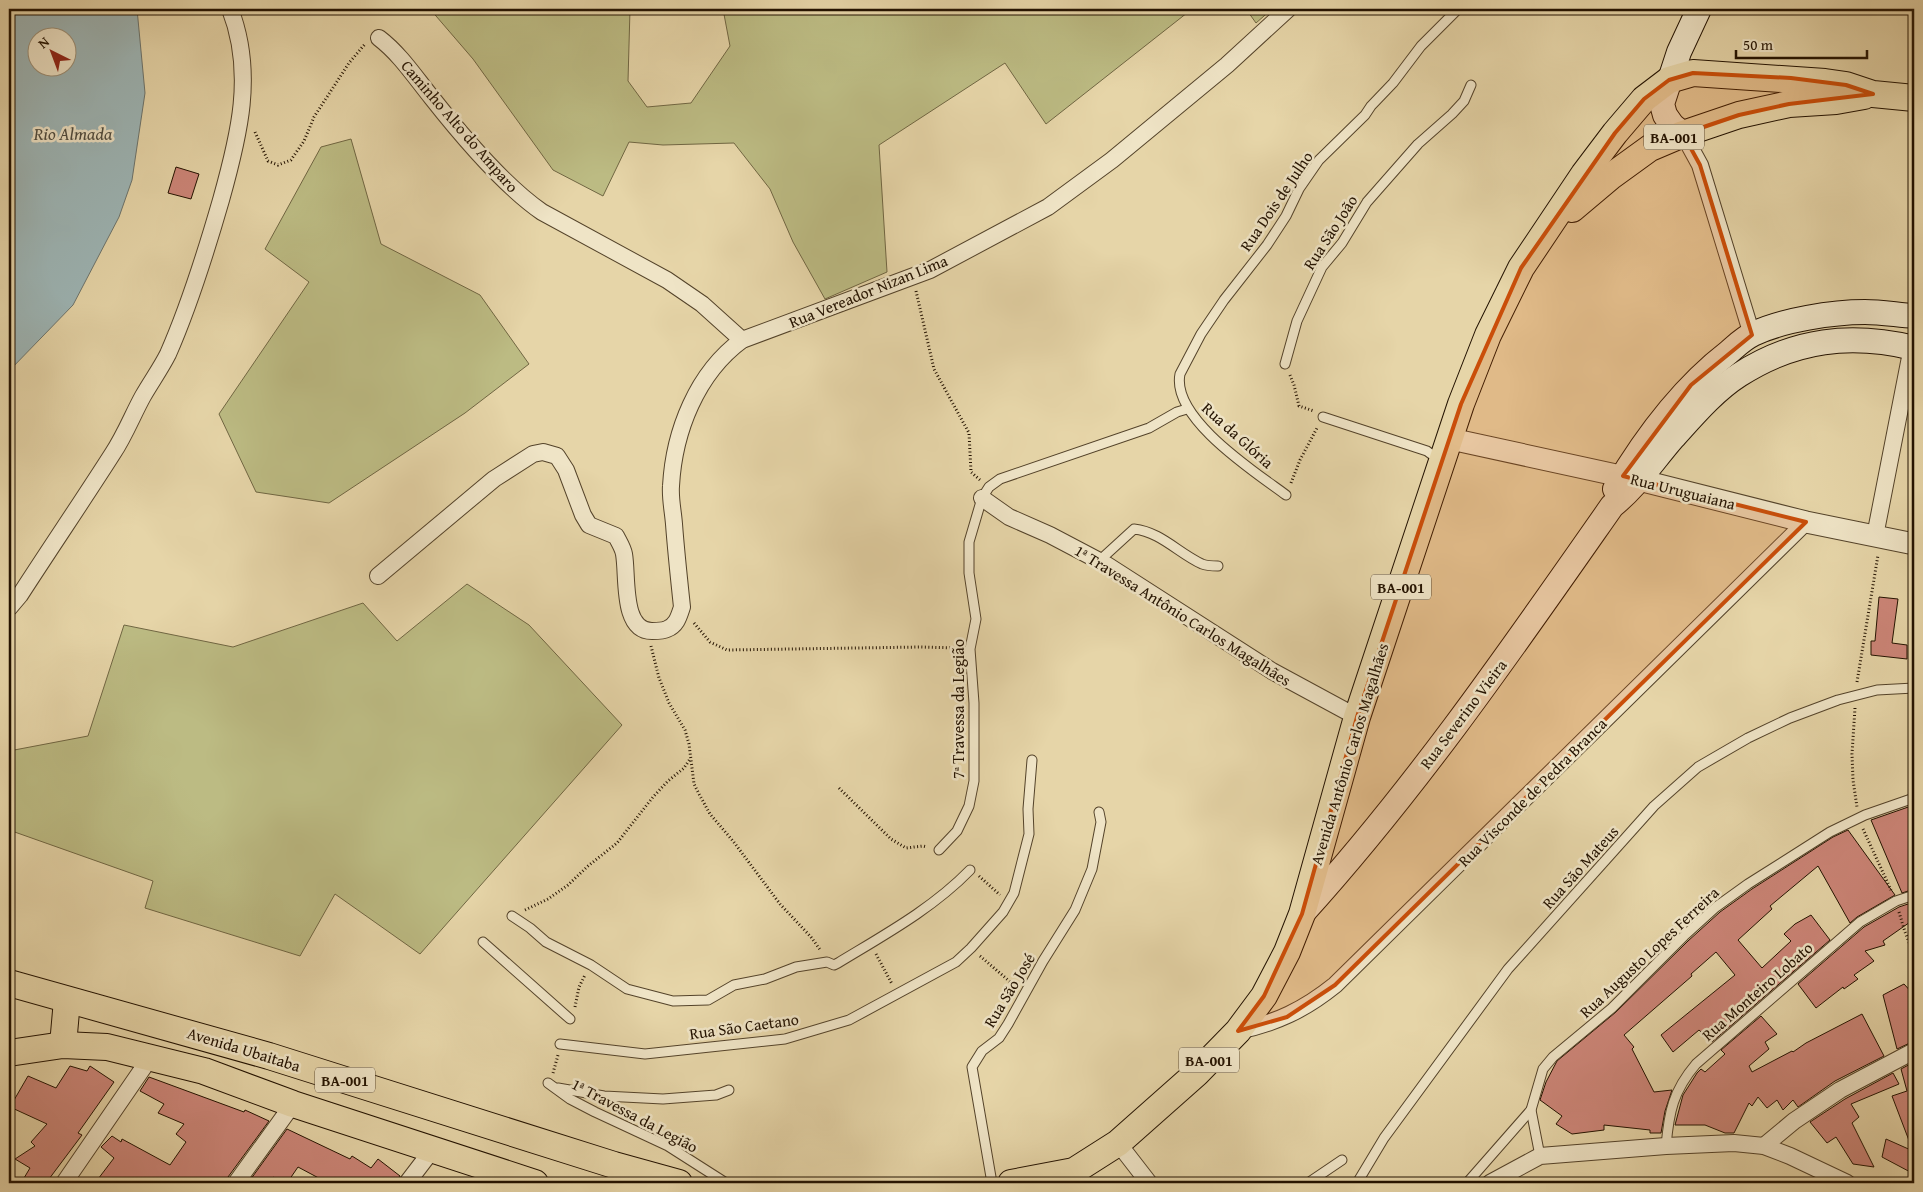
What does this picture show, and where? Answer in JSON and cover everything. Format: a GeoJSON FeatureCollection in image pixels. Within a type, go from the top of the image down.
{"type":"FeatureCollection","features":[{"type":"Feature","properties":{"kind":"main road"},"geometry":{"type":"LineString","coordinates":[[1682,134],[1665,115],[1662,104],[1669,80],[1699,9]]}},
{"type":"Feature","properties":{"kind":"main road","name":"Avenida Antônio Carlos Magalhães"},"geometry":{"type":"LineString","coordinates":[[1010,1183],[1070,1177],[1118,1143],[1197,1073],[1238,1030],[1264,996],[1287,952],[1302,914],[1358,717],[1441,446],[1461,404],[1488,335],[1520,268],[1584,174],[1615,133],[1644,99],[1669,80],[1693,73],[1825,82],[1846,85],[1873,94],[1914,98]]}},
{"type":"Feature","properties":{"kind":"main road"},"geometry":{"type":"LineString","coordinates":[[1724,75],[1740,92],[1742,100],[1739,115]]}},
{"type":"Feature","properties":{"kind":"main road","name":"Avenida Antônio Carlos Magalhães"},"geometry":{"type":"LineString","coordinates":[[1520,268],[1575,206],[1610,176],[1650,148],[1682,134],[1739,115],[1789,104],[1836,101],[1873,94]]}},
{"type":"Feature","properties":{"kind":"main road","name":"Rua Severino Vieira"},"geometry":{"type":"LineString","coordinates":[[1302,914],[1371,835],[1487,684],[1612,506],[1623,497],[1641,447],[1691,385],[1720,359],[1752,335],[1778,325],[1832,314],[1865,312],[1914,316]]}},
{"type":"Feature","properties":{"kind":"main road","name":"Rua Severino Vieira"},"geometry":{"type":"LineString","coordinates":[[1631,478],[1707,402],[1737,376],[1764,360],[1789,350],[1840,339],[1882,341],[1913,348]]}},
{"type":"Feature","properties":{"kind":"main road","name":"Avenida Ubaitaba"},"geometry":{"type":"LineString","coordinates":[[9,983],[270,1056],[614,1165],[679,1183]]}},
{"type":"Feature","properties":{"kind":"main road"},"geometry":{"type":"LineString","coordinates":[[63,1045],[67,1000]]}},
{"type":"Feature","properties":{"kind":"main road","name":"BA-001"},"geometry":{"type":"LineString","coordinates":[[9,1053],[63,1045],[107,1048],[150,1058]]}},
{"type":"Feature","properties":{"kind":"main road","name":"Avenida Ubaitaba"},"geometry":{"type":"LineString","coordinates":[[150,1058],[204,1071],[293,1104],[535,1183]]}},
{"type":"Feature","properties":{"kind":"street"},"geometry":{"type":"LineString","coordinates":[[9,608],[20,595],[114,451],[167,356],[190,300],[236,150],[242,107],[243,63],[239,34],[230,9]]}},
{"type":"Feature","properties":{"kind":"street","name":"Rua Vereador Nizan Lima"},"geometry":{"type":"LineString","coordinates":[[682,607],[670,488],[674,453],[683,421],[707,376],[729,350],[742,340],[930,270],[1048,207],[1112,160],[1227,65],[1288,9]]}},
{"type":"Feature","properties":{"kind":"street","name":"Caminho Alto do Amparo"},"geometry":{"type":"LineString","coordinates":[[379,38],[396,51],[468,140],[526,201],[542,212],[667,280],[702,304],[742,340]]}},
{"type":"Feature","properties":{"kind":"street"},"geometry":{"type":"LineString","coordinates":[[1682,134],[1700,165],[1752,335]]}},
{"type":"Feature","properties":{"kind":"street"},"geometry":{"type":"LineString","coordinates":[[1878,537],[1913,348]]}},
{"type":"Feature","properties":{"kind":"street","name":"Rua Uruguaiana"},"geometry":{"type":"LineString","coordinates":[[1441,446],[1631,478],[1806,522],[1914,544]]}},
{"type":"Feature","properties":{"kind":"street"},"geometry":{"type":"LineString","coordinates":[[378,576],[494,478],[522,459],[543,452],[557,456],[566,470],[583,515],[590,525],[616,536],[624,553],[628,602],[635,624],[647,631],[658,631],[674,625],[682,607]]}},
{"type":"Feature","properties":{"kind":"street","name":"1ª Travessa Antônio Carlos Magalhães"},"geometry":{"type":"LineString","coordinates":[[985,493],[1009,517],[1050,535],[1100,561],[1272,671],[1358,717]]}},
{"type":"Feature","properties":{"kind":"street","name":"Rua Visconde de Pedra Branca"},"geometry":{"type":"LineString","coordinates":[[1238,1030],[1261,1026],[1287,1016],[1316,1000],[1335,985],[1806,522]]}},
{"type":"Feature","properties":{"kind":"street"},"geometry":{"type":"LineString","coordinates":[[1764,1146],[1794,1121],[1840,1090],[1914,1051]]}},
{"type":"Feature","properties":{"kind":"street"},"geometry":{"type":"LineString","coordinates":[[64,1183],[150,1058]]}},
{"type":"Feature","properties":{"kind":"street"},"geometry":{"type":"LineString","coordinates":[[236,1183],[293,1104]]}},
{"type":"Feature","properties":{"kind":"street"},"geometry":{"type":"LineString","coordinates":[[1118,1143],[1149,1183]]}},
{"type":"Feature","properties":{"kind":"street"},"geometry":{"type":"LineString","coordinates":[[1490,1183],[1540,1156],[1666,1146],[1734,1143],[1764,1146],[1847,1183]]}},
{"type":"Feature","properties":{"kind":"street"},"geometry":{"type":"LineString","coordinates":[[407,1183],[433,1149]]}},
{"type":"Feature","properties":{"kind":"lane","name":"Rua Dois de Julho"},"geometry":{"type":"LineString","coordinates":[[1187,409],[1181,394],[1180,374],[1201,334],[1224,300],[1267,245],[1319,160],[1364,116],[1393,83],[1421,46],[1458,9]]}},
{"type":"Feature","properties":{"kind":"lane","name":"Rua São João"},"geometry":{"type":"LineString","coordinates":[[1285,364],[1297,321],[1322,268],[1342,243],[1367,202],[1418,144],[1452,114],[1464,100],[1471,85]]}},
{"type":"Feature","properties":{"kind":"lane","name":"Rua da Glória"},"geometry":{"type":"LineString","coordinates":[[985,493],[1000,479],[1014,473],[1149,428],[1177,412],[1187,409],[1223,446],[1286,495]]}},
{"type":"Feature","properties":{"kind":"lane"},"geometry":{"type":"LineString","coordinates":[[1323,417],[1426,451],[1441,446]]}},
{"type":"Feature","properties":{"kind":"lane","name":"7ª Travessa da Legião"},"geometry":{"type":"LineString","coordinates":[[939,850],[956,831],[969,806],[974,781],[975,712],[970,649],[976,619],[969,574],[969,542],[985,493]]}},
{"type":"Feature","properties":{"kind":"lane"},"geometry":{"type":"LineString","coordinates":[[1100,561],[1134,529],[1143,530],[1161,538],[1204,564],[1218,566]]}},
{"type":"Feature","properties":{"kind":"lane","name":"Rua São Mateus"},"geometry":{"type":"LineString","coordinates":[[1357,1183],[1384,1138],[1508,970],[1671,790],[1698,766],[1748,738],[1790,718],[1838,700],[1877,690],[1914,688]]}},
{"type":"Feature","properties":{"kind":"lane","name":"Rua São Caetano"},"geometry":{"type":"LineString","coordinates":[[560,1044],[645,1054],[767,1042],[802,1035],[848,1020],[956,962],[1003,912],[1014,893],[1028,834],[1032,760]]}},
{"type":"Feature","properties":{"kind":"lane","name":"Rua Augusto Lopes Ferreira"},"geometry":{"type":"LineString","coordinates":[[1540,1156],[1531,1110],[1543,1069],[1553,1057],[1612,1008],[1684,936],[1748,884],[1830,832],[1858,818],[1914,798]]}},
{"type":"Feature","properties":{"kind":"lane","name":"Rua São José"},"geometry":{"type":"LineString","coordinates":[[992,1183],[972,1067],[982,1051],[999,1038],[1075,910],[1092,869],[1101,822],[1100,812]]}},
{"type":"Feature","properties":{"kind":"lane"},"geometry":{"type":"LineString","coordinates":[[512,916],[546,942],[591,965],[627,988],[673,1001],[708,1000],[734,985],[765,979],[796,968],[827,962],[834,965],[838,964],[917,915],[956,884],[970,870]]}},
{"type":"Feature","properties":{"kind":"lane","name":"Rua Monteiro Lobato"},"geometry":{"type":"LineString","coordinates":[[1666,1146],[1668,1122],[1673,1104],[1683,1080],[1696,1064],[1860,922],[1896,901],[1914,895]]}},
{"type":"Feature","properties":{"kind":"lane"},"geometry":{"type":"LineString","coordinates":[[483,942],[570,1019]]}},
{"type":"Feature","properties":{"kind":"lane","name":"1ª Travessa da Legião"},"geometry":{"type":"LineString","coordinates":[[726,1183],[668,1146],[570,1099],[552,1085],[604,1096],[663,1099],[716,1095],[729,1090]]}},
{"type":"Feature","properties":{"kind":"lane"},"geometry":{"type":"LineString","coordinates":[[1467,1183],[1531,1110]]}},
{"type":"Feature","properties":{"kind":"lane"},"geometry":{"type":"LineString","coordinates":[[1308,1183],[1342,1160]]}},
{"type":"Feature","properties":{"kind":"path"},"geometry":{"type":"LineString","coordinates":[[242,107],[268,161],[278,165],[291,160],[304,141],[314,117],[349,63],[368,40],[379,38]]}},
{"type":"Feature","properties":{"kind":"path"},"geometry":{"type":"LineString","coordinates":[[913,276],[934,369],[969,434],[971,472],[985,493]]}},
{"type":"Feature","properties":{"kind":"path"},"geometry":{"type":"LineString","coordinates":[[1285,364],[1294,385],[1299,406],[1312,409],[1323,417]]}},
{"type":"Feature","properties":{"kind":"path","name":"Rua da Glória"},"geometry":{"type":"LineString","coordinates":[[1286,495],[1300,460],[1323,417]]}},
{"type":"Feature","properties":{"kind":"path"},"geometry":{"type":"LineString","coordinates":[[1878,537],[1855,695],[1852,754],[1853,780],[1858,818],[1896,901],[1914,955]]}},
{"type":"Feature","properties":{"kind":"path"},"geometry":{"type":"LineString","coordinates":[[682,607],[710,642],[727,650],[921,647],[970,649]]}},
{"type":"Feature","properties":{"kind":"path"},"geometry":{"type":"LineString","coordinates":[[647,631],[659,678],[669,703],[685,730],[689,744],[694,784],[710,814],[734,841],[780,904],[811,937],[827,962]]}},
{"type":"Feature","properties":{"kind":"path"},"geometry":{"type":"LineString","coordinates":[[512,916],[548,899],[568,885],[617,843],[653,797],[684,768],[690,758]]}},
{"type":"Feature","properties":{"kind":"path"},"geometry":{"type":"LineString","coordinates":[[839,788],[891,839],[906,848],[923,846],[939,850]]}},
{"type":"Feature","properties":{"kind":"path"},"geometry":{"type":"LineString","coordinates":[[970,870],[1009,902]]}},
{"type":"Feature","properties":{"kind":"path"},"geometry":{"type":"LineString","coordinates":[[971,948],[995,971],[1025,994]]}},
{"type":"Feature","properties":{"kind":"path"},"geometry":{"type":"LineString","coordinates":[[872,949],[880,960],[897,993]]}},
{"type":"Feature","properties":{"kind":"highlighted area"},"geometry":{"type":"Polygon","coordinates":[[[1693,73],[1791,78],[1846,85],[1873,94],[1789,104],[1739,115],[1683,134],[1700,165],[1752,335],[1691,385],[1623,476],[1806,522],[1335,985],[1287,1017],[1238,1031],[1264,996],[1302,914],[1357,717],[1461,404],[1521,268],[1615,133],[1644,99],[1669,80],[1693,73]]]}},
{"type":"Feature","properties":{"kind":"shaded area"},"geometry":{"type":"Polygon","coordinates":[[[430,9],[630,9],[628,81],[647,107],[691,103],[730,46],[723,9],[1192,9],[1046,124],[1005,63],[879,145],[887,272],[825,299],[793,242],[770,189],[734,143],[663,145],[629,142],[603,196],[553,170],[473,59],[430,9]]]}},
{"type":"Feature","properties":{"kind":"shaded area"},"geometry":{"type":"Polygon","coordinates":[[[1246,9],[1272,9],[1256,23],[1246,9]]]}},
{"type":"Feature","properties":{"kind":"shaded area"},"geometry":{"type":"Polygon","coordinates":[[[351,139],[381,244],[480,295],[529,364],[465,413],[329,503],[256,492],[219,414],[309,282],[265,249],[321,147],[351,139]]]}},
{"type":"Feature","properties":{"kind":"shaded area"},"geometry":{"type":"Polygon","coordinates":[[[467,584],[529,625],[622,725],[420,954],[335,894],[300,956],[145,908],[153,881],[9,830],[9,751],[88,736],[124,625],[233,647],[363,603],[397,641],[467,584]]]}},
{"type":"Feature","properties":{"kind":"water","name":"Rio Almada"},"geometry":{"type":"Polygon","coordinates":[[[9,9],[137,9],[145,93],[132,180],[119,217],[73,305],[9,371],[9,9]]]}},
{"type":"Feature","properties":{"kind":"building"},"geometry":{"type":"Polygon","coordinates":[[[176,167],[199,174],[191,199],[168,193],[176,167]]]}},
{"type":"Feature","properties":{"kind":"building"},"geometry":{"type":"Polygon","coordinates":[[[1879,597],[1898,599],[1892,643],[1907,645],[1907,659],[1871,655],[1871,641],[1875,641],[1879,597]]]}},
{"type":"Feature","properties":{"kind":"building"},"geometry":{"type":"Polygon","coordinates":[[[1914,805],[1914,889],[1902,893],[1871,820],[1914,805]]]}},
{"type":"Feature","properties":{"kind":"building"},"geometry":{"type":"Polygon","coordinates":[[[1848,830],[1895,895],[1850,923],[1818,866],[1770,906],[1772,909],[1738,940],[1762,968],[1791,941],[1784,934],[1795,924],[1811,915],[1830,940],[1712,1042],[1699,1030],[1673,1052],[1661,1035],[1735,975],[1716,952],[1691,974],[1692,976],[1624,1035],[1634,1047],[1632,1049],[1654,1092],[1672,1090],[1665,1111],[1661,1133],[1650,1133],[1650,1130],[1604,1125],[1604,1130],[1572,1134],[1556,1124],[1562,1116],[1540,1100],[1546,1082],[1557,1061],[1616,1012],[1720,912],[1833,837],[1848,830]]]}},
{"type":"Feature","properties":{"kind":"building"},"geometry":{"type":"Polygon","coordinates":[[[1914,902],[1914,922],[1913,920],[1883,941],[1885,945],[1865,951],[1874,961],[1854,975],[1858,979],[1844,989],[1843,987],[1816,1008],[1798,984],[1864,927],[1899,907],[1914,902]]]}},
{"type":"Feature","properties":{"kind":"building"},"geometry":{"type":"Polygon","coordinates":[[[1904,984],[1914,995],[1914,1041],[1897,1049],[1883,995],[1904,984]]]}},
{"type":"Feature","properties":{"kind":"building"},"geometry":{"type":"Polygon","coordinates":[[[1862,1014],[1884,1056],[1835,1081],[1798,1107],[1793,1100],[1783,1110],[1777,1100],[1767,1108],[1758,1097],[1752,1106],[1749,1103],[1734,1133],[1725,1133],[1705,1125],[1675,1125],[1683,1095],[1697,1073],[1701,1069],[1705,1072],[1725,1054],[1721,1050],[1761,1016],[1777,1034],[1765,1042],[1769,1049],[1749,1066],[1752,1072],[1862,1014]]]}},
{"type":"Feature","properties":{"kind":"building"},"geometry":{"type":"Polygon","coordinates":[[[1914,1062],[1914,1174],[1882,1157],[1886,1139],[1913,1151],[1892,1096],[1907,1091],[1901,1069],[1914,1062]]]}},
{"type":"Feature","properties":{"kind":"building"},"geometry":{"type":"Polygon","coordinates":[[[70,1066],[87,1071],[90,1066],[114,1082],[78,1133],[82,1135],[46,1183],[21,1183],[30,1168],[15,1159],[35,1146],[31,1142],[47,1124],[10,1107],[28,1076],[56,1088],[70,1066]]]}},
{"type":"Feature","properties":{"kind":"building"},"geometry":{"type":"Polygon","coordinates":[[[1893,1073],[1899,1084],[1851,1104],[1859,1117],[1852,1123],[1874,1167],[1853,1164],[1836,1137],[1827,1143],[1810,1122],[1845,1099],[1893,1073]]]}},
{"type":"Feature","properties":{"kind":"building"},"geometry":{"type":"Polygon","coordinates":[[[149,1077],[244,1112],[245,1110],[269,1121],[228,1177],[226,1183],[95,1183],[114,1158],[101,1147],[112,1136],[121,1142],[122,1139],[170,1165],[186,1142],[176,1134],[184,1124],[158,1113],[164,1104],[140,1091],[149,1077]]]}},
{"type":"Feature","properties":{"kind":"building"},"geometry":{"type":"Polygon","coordinates":[[[287,1129],[350,1159],[352,1156],[371,1168],[378,1159],[400,1176],[397,1183],[328,1183],[298,1167],[287,1183],[282,1183],[273,1177],[268,1183],[248,1183],[287,1129]]]}}]}
